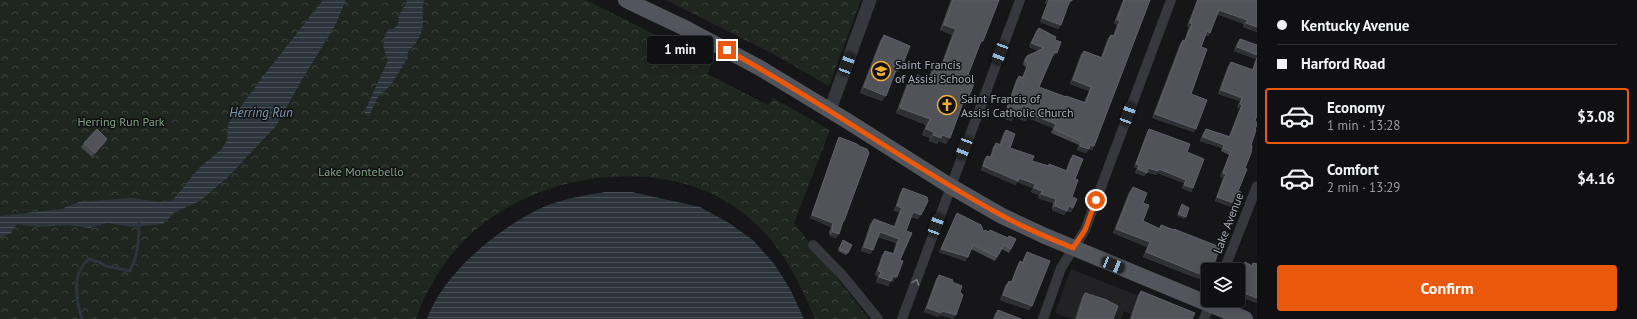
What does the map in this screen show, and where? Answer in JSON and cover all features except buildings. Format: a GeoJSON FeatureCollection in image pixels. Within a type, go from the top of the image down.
{"type":"FeatureCollection","features":[{"type":"Feature","properties":{"kind":"main road"},"geometry":{"type":"LineString","coordinates":[[626,0],[744,58],[830,110],[950,186],[1002,216],[1209,308],[1245,319]]}},
{"type":"Feature","properties":{"kind":"street"},"geometry":{"type":"LineString","coordinates":[[830,110],[870,0]]}},
{"type":"Feature","properties":{"kind":"street"},"geometry":{"type":"LineString","coordinates":[[902,319],[1020,0]]}},
{"type":"Feature","properties":{"kind":"street"},"geometry":{"type":"LineString","coordinates":[[1043,319],[1061,268],[1085,230],[1171,0]]}},
{"type":"Feature","properties":{"kind":"street","name":"Lake Avenue"},"geometry":{"type":"LineString","coordinates":[[1227,263],[1257,186]]}},
{"type":"Feature","properties":{"kind":"street"},"geometry":{"type":"LineString","coordinates":[[813,245],[843,276],[878,319]]}},
{"type":"Feature","properties":{"kind":"shaded area"},"geometry":{"type":"Polygon","coordinates":[[[1071,269],[1194,318],[1144,319],[1124,311],[1121,319],[1073,319],[1055,313],[1071,269]]]}},
{"type":"Feature","properties":{"kind":"green space"},"geometry":{"type":"Polygon","coordinates":[[[0,0],[586,0],[712,63],[708,74],[768,105],[773,98],[830,130],[794,223],[869,319],[815,319],[795,277],[780,251],[748,217],[717,196],[681,183],[643,177],[603,178],[564,185],[527,198],[494,216],[465,240],[442,267],[430,287],[416,319],[0,319],[0,0]]]}},
{"type":"Feature","properties":{"kind":"green space"},"geometry":{"type":"Polygon","coordinates":[[[666,0],[861,0],[829,86],[777,56],[666,0]]]}},
{"type":"Feature","properties":{"kind":"water","name":"Herring Run"},"geometry":{"type":"Polygon","coordinates":[[[323,0],[346,0],[335,26],[276,126],[227,178],[200,201],[175,212],[163,224],[132,227],[107,223],[90,228],[66,225],[39,227],[17,224],[11,233],[0,238],[0,216],[61,209],[79,202],[132,198],[160,202],[173,200],[199,168],[222,149],[227,140],[228,124],[264,75],[323,0]]]}},
{"type":"Feature","properties":{"kind":"water"},"geometry":{"type":"Polygon","coordinates":[[[406,0],[424,0],[421,33],[417,41],[408,52],[407,59],[391,85],[378,97],[369,116],[364,113],[388,60],[384,48],[385,37],[388,29],[393,29],[398,25],[399,15],[407,2],[406,0]]]}},
{"type":"Feature","properties":{"kind":"water"},"geometry":{"type":"Polygon","coordinates":[[[605,192],[632,192],[700,207],[729,223],[753,240],[775,265],[790,289],[804,319],[427,319],[435,301],[461,266],[496,235],[533,212],[551,204],[605,192]]]}},
{"type":"Feature","properties":{"kind":"waterway"},"geometry":{"type":"LineString","coordinates":[[82,319],[76,287],[79,272],[83,265],[89,259],[106,266],[130,271],[138,248],[139,223]]}},
{"type":"Feature","properties":{"kind":"place","name":"Saint Francis of Assisi School"},"geometry":{"type":"Point","coordinates":[881,71]}},
{"type":"Feature","properties":{"kind":"place","name":"Saint Francis of Assisi Catholic Church"},"geometry":{"type":"Point","coordinates":[947,105]}},
{"type":"Feature","properties":{"kind":"route"},"geometry":{"type":"LineString","coordinates":[[727,50],[806,95],[941,180],[1002,216],[1034,232],[1073,248],[1085,230],[1096,200]]}},
{"type":"Feature","properties":{"kind":"park label","name":"Herring Run Park"},"geometry":{"type":"Point","coordinates":[121,121]}},
{"type":"Feature","properties":{"kind":"park label","name":"Lake Montebello"},"geometry":{"type":"Point","coordinates":[361,171]}}]}
